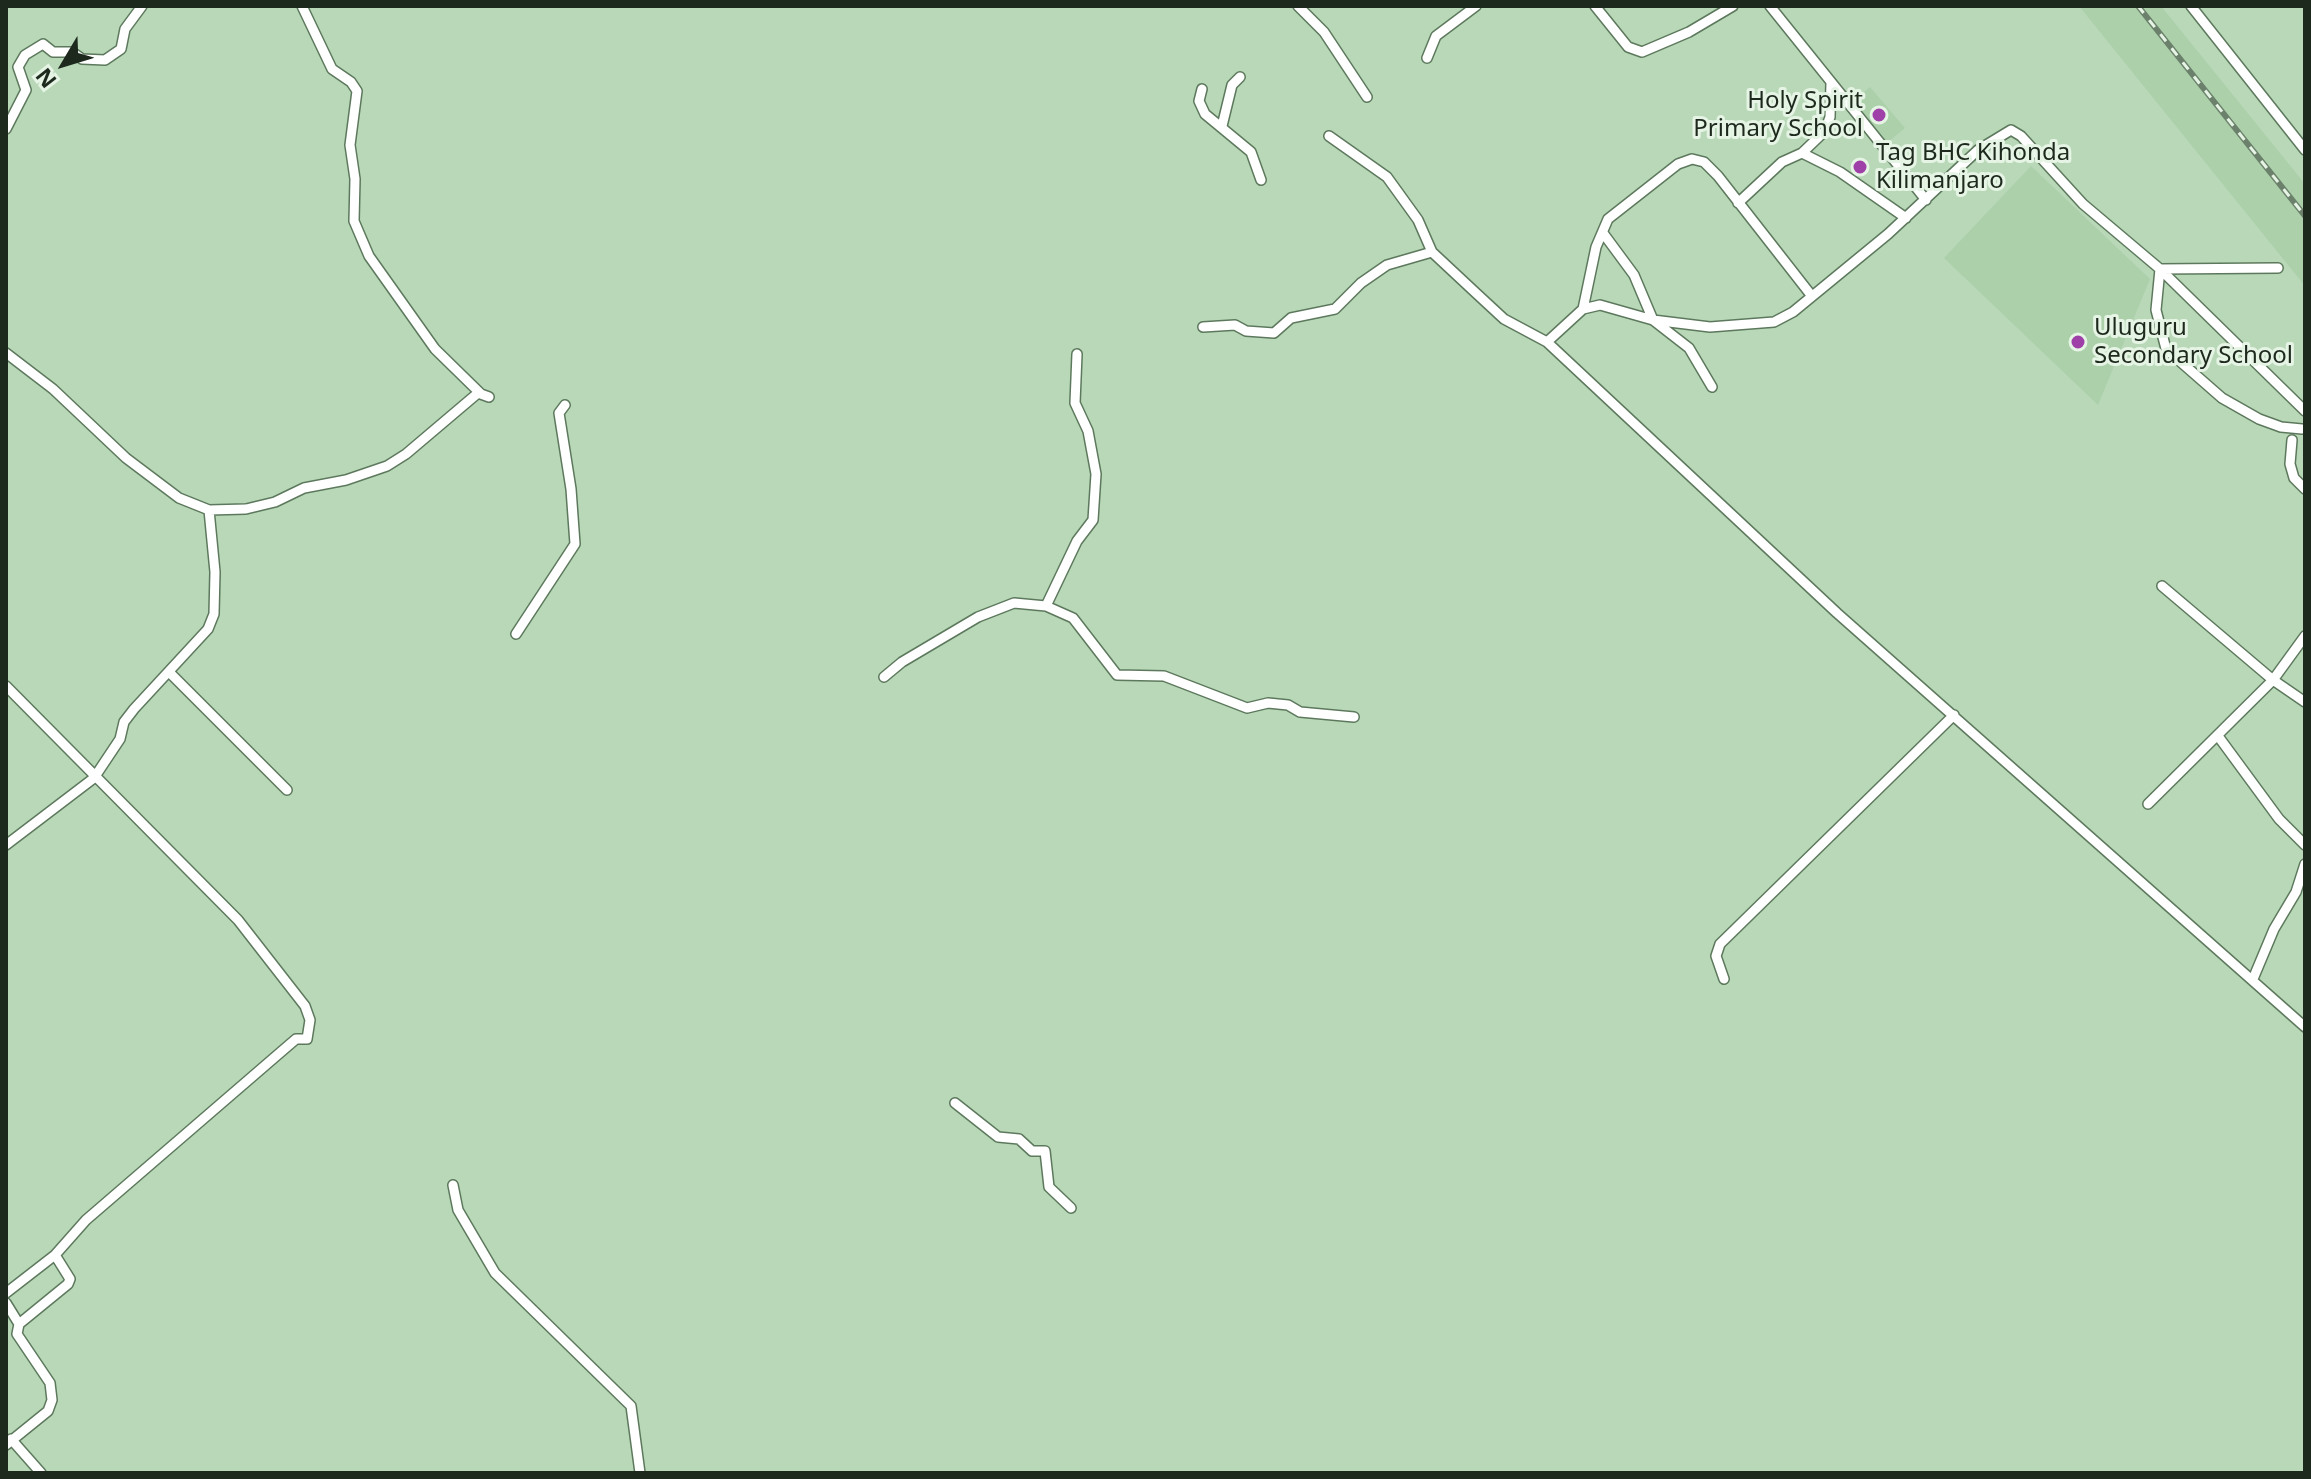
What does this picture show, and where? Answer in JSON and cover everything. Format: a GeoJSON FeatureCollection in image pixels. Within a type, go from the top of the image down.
{"type":"FeatureCollection","features":[{"type":"Feature","properties":{"kind":"street"},"geometry":{"type":"LineString","coordinates":[[6,129],[26,90],[18,67],[25,55],[43,44],[53,52],[72,52],[82,59],[105,60],[121,49],[125,29],[142,6]]}},
{"type":"Feature","properties":{"kind":"street"},"geometry":{"type":"LineString","coordinates":[[6,353],[53,389],[126,458],[179,498],[209,510],[246,509],[275,502],[304,488],[346,480],[387,466],[406,454],[478,393],[485,395],[435,349],[369,256],[354,221],[355,179],[350,145],[357,91],[351,82],[332,69],[302,6]]}},
{"type":"Feature","properties":{"kind":"street"},"geometry":{"type":"LineString","coordinates":[[1298,6],[1324,32],[1367,97]]}},
{"type":"Feature","properties":{"kind":"street"},"geometry":{"type":"LineString","coordinates":[[1427,58],[1436,36],[1476,6]]}},
{"type":"Feature","properties":{"kind":"street"},"geometry":{"type":"LineString","coordinates":[[1595,6],[1628,47],[1642,52],[1689,32],[1733,6]]}},
{"type":"Feature","properties":{"kind":"street"},"geometry":{"type":"LineString","coordinates":[[1770,6],[1926,200]]}},
{"type":"Feature","properties":{"kind":"street"},"geometry":{"type":"LineString","coordinates":[[2191,6],[2305,150]]}},
{"type":"Feature","properties":{"kind":"street"},"geometry":{"type":"LineString","coordinates":[[1222,126],[1232,85],[1240,77]]}},
{"type":"Feature","properties":{"kind":"street"},"geometry":{"type":"LineString","coordinates":[[1738,203],[1782,162],[1802,153],[1825,131],[1830,117],[1831,83]]}},
{"type":"Feature","properties":{"kind":"street"},"geometry":{"type":"LineString","coordinates":[[1202,89],[1199,101],[1205,114],[1251,152],[1261,180]]}},
{"type":"Feature","properties":{"kind":"street"},"geometry":{"type":"LineString","coordinates":[[1547,342],[1583,309],[1600,305],[1618,307],[1653,320],[1710,327],[1774,322],[1793,312],[1906,218],[1993,138],[2006,131],[2017,132],[2083,204],[2160,269],[2305,411]]}},
{"type":"Feature","properties":{"kind":"street"},"geometry":{"type":"LineString","coordinates":[[1329,136],[1387,177],[1418,220],[1432,252],[1504,319],[1547,342],[1837,613],[2305,1027]]}},
{"type":"Feature","properties":{"kind":"street"},"geometry":{"type":"LineString","coordinates":[[1802,153],[1840,172],[1906,218]]}},
{"type":"Feature","properties":{"kind":"street"},"geometry":{"type":"LineString","coordinates":[[1583,309],[1596,247],[1608,219],[1678,164],[1692,159],[1704,162],[1811,295]]}},
{"type":"Feature","properties":{"kind":"street"},"geometry":{"type":"LineString","coordinates":[[1603,233],[1634,275],[1653,320],[1689,348],[1712,387]]}},
{"type":"Feature","properties":{"kind":"street"},"geometry":{"type":"LineString","coordinates":[[1203,327],[1235,325],[1246,331],[1274,333],[1291,318],[1335,309],[1361,283],[1387,265],[1432,252]]}},
{"type":"Feature","properties":{"kind":"street"},"geometry":{"type":"LineString","coordinates":[[2160,269],[2278,268]]}},
{"type":"Feature","properties":{"kind":"street"},"geometry":{"type":"LineString","coordinates":[[2160,269],[2156,310],[2166,349],[2222,398],[2259,419],[2281,427],[2302,429]]}},
{"type":"Feature","properties":{"kind":"street"},"geometry":{"type":"LineString","coordinates":[[1046,606],[1077,541],[1093,520],[1096,474],[1088,431],[1075,403],[1077,354]]}},
{"type":"Feature","properties":{"kind":"street"},"geometry":{"type":"LineString","coordinates":[[516,634],[575,544],[571,489],[559,413],[565,405]]}},
{"type":"Feature","properties":{"kind":"street"},"geometry":{"type":"LineString","coordinates":[[2292,440],[2294,478],[2305,489]]}},
{"type":"Feature","properties":{"kind":"street"},"geometry":{"type":"LineString","coordinates":[[6,845],[94,778],[120,739],[124,722],[208,629],[214,614],[214,534],[209,510]]}},
{"type":"Feature","properties":{"kind":"street"},"geometry":{"type":"LineString","coordinates":[[2162,586],[2273,680],[2305,702]]}},
{"type":"Feature","properties":{"kind":"street"},"geometry":{"type":"LineString","coordinates":[[884,677],[902,662],[978,617],[1014,603],[1046,606],[1073,618],[1117,675],[1164,676],[1247,708],[1268,703],[1288,705],[1300,712],[1354,717]]}},
{"type":"Feature","properties":{"kind":"street"},"geometry":{"type":"LineString","coordinates":[[2148,804],[2273,680],[2305,636]]}},
{"type":"Feature","properties":{"kind":"street"},"geometry":{"type":"LineString","coordinates":[[170,673],[287,790]]}},
{"type":"Feature","properties":{"kind":"street"},"geometry":{"type":"LineString","coordinates":[[6,686],[238,920],[305,1006],[310,1020],[307,1039],[296,1039],[207,1114],[86,1220],[55,1255],[6,1293]]}},
{"type":"Feature","properties":{"kind":"street"},"geometry":{"type":"LineString","coordinates":[[1724,979],[1716,956],[1720,944],[1954,715]]}},
{"type":"Feature","properties":{"kind":"street"},"geometry":{"type":"LineString","coordinates":[[2218,736],[2279,819],[2305,845]]}},
{"type":"Feature","properties":{"kind":"street"},"geometry":{"type":"LineString","coordinates":[[2253,979],[2274,929],[2296,892],[2305,864]]}},
{"type":"Feature","properties":{"kind":"street"},"geometry":{"type":"LineString","coordinates":[[955,1103],[998,1137],[1019,1139],[1032,1151],[1045,1151],[1049,1187],[1071,1208]]}},
{"type":"Feature","properties":{"kind":"street"},"geometry":{"type":"LineString","coordinates":[[453,1185],[458,1210],[495,1273],[631,1406],[640,1473]]}},
{"type":"Feature","properties":{"kind":"street"},"geometry":{"type":"LineString","coordinates":[[41,1473],[9,1442],[48,1411],[54,1392],[17,1334],[19,1324],[68,1284],[70,1279],[55,1255]]}},
{"type":"Feature","properties":{"kind":"street"},"geometry":{"type":"LineString","coordinates":[[6,1303],[19,1324]]}},
{"type":"Feature","properties":{"kind":"shaded area"},"geometry":{"type":"Polygon","coordinates":[[[2079,6],[2161,6],[2305,184],[2305,286],[2079,6]]]}},
{"type":"Feature","properties":{"kind":"shaded area","name":"Holy Spirit Primary School"},"geometry":{"type":"Polygon","coordinates":[[[1870,87],[1905,128],[1887,143],[1853,101],[1870,87]]]}},
{"type":"Feature","properties":{"kind":"shaded area","name":"Uluguru Secondary School"},"geometry":{"type":"Polygon","coordinates":[[[2031,166],[2150,279],[2098,405],[1944,258],[2031,166]]]}},
{"type":"Feature","properties":{"kind":"railway"},"geometry":{"type":"LineString","coordinates":[[2138,6],[2305,216]]}},
{"type":"Feature","properties":{"kind":"place","name":"Holy Spirit Primary School"},"geometry":{"type":"Point","coordinates":[1879,115]}},
{"type":"Feature","properties":{"kind":"place","name":"Tag BHC Kihonda Kilimanjaro"},"geometry":{"type":"Point","coordinates":[1860,167]}},
{"type":"Feature","properties":{"kind":"place","name":"Uluguru Secondary School"},"geometry":{"type":"Point","coordinates":[2078,342]}}]}
